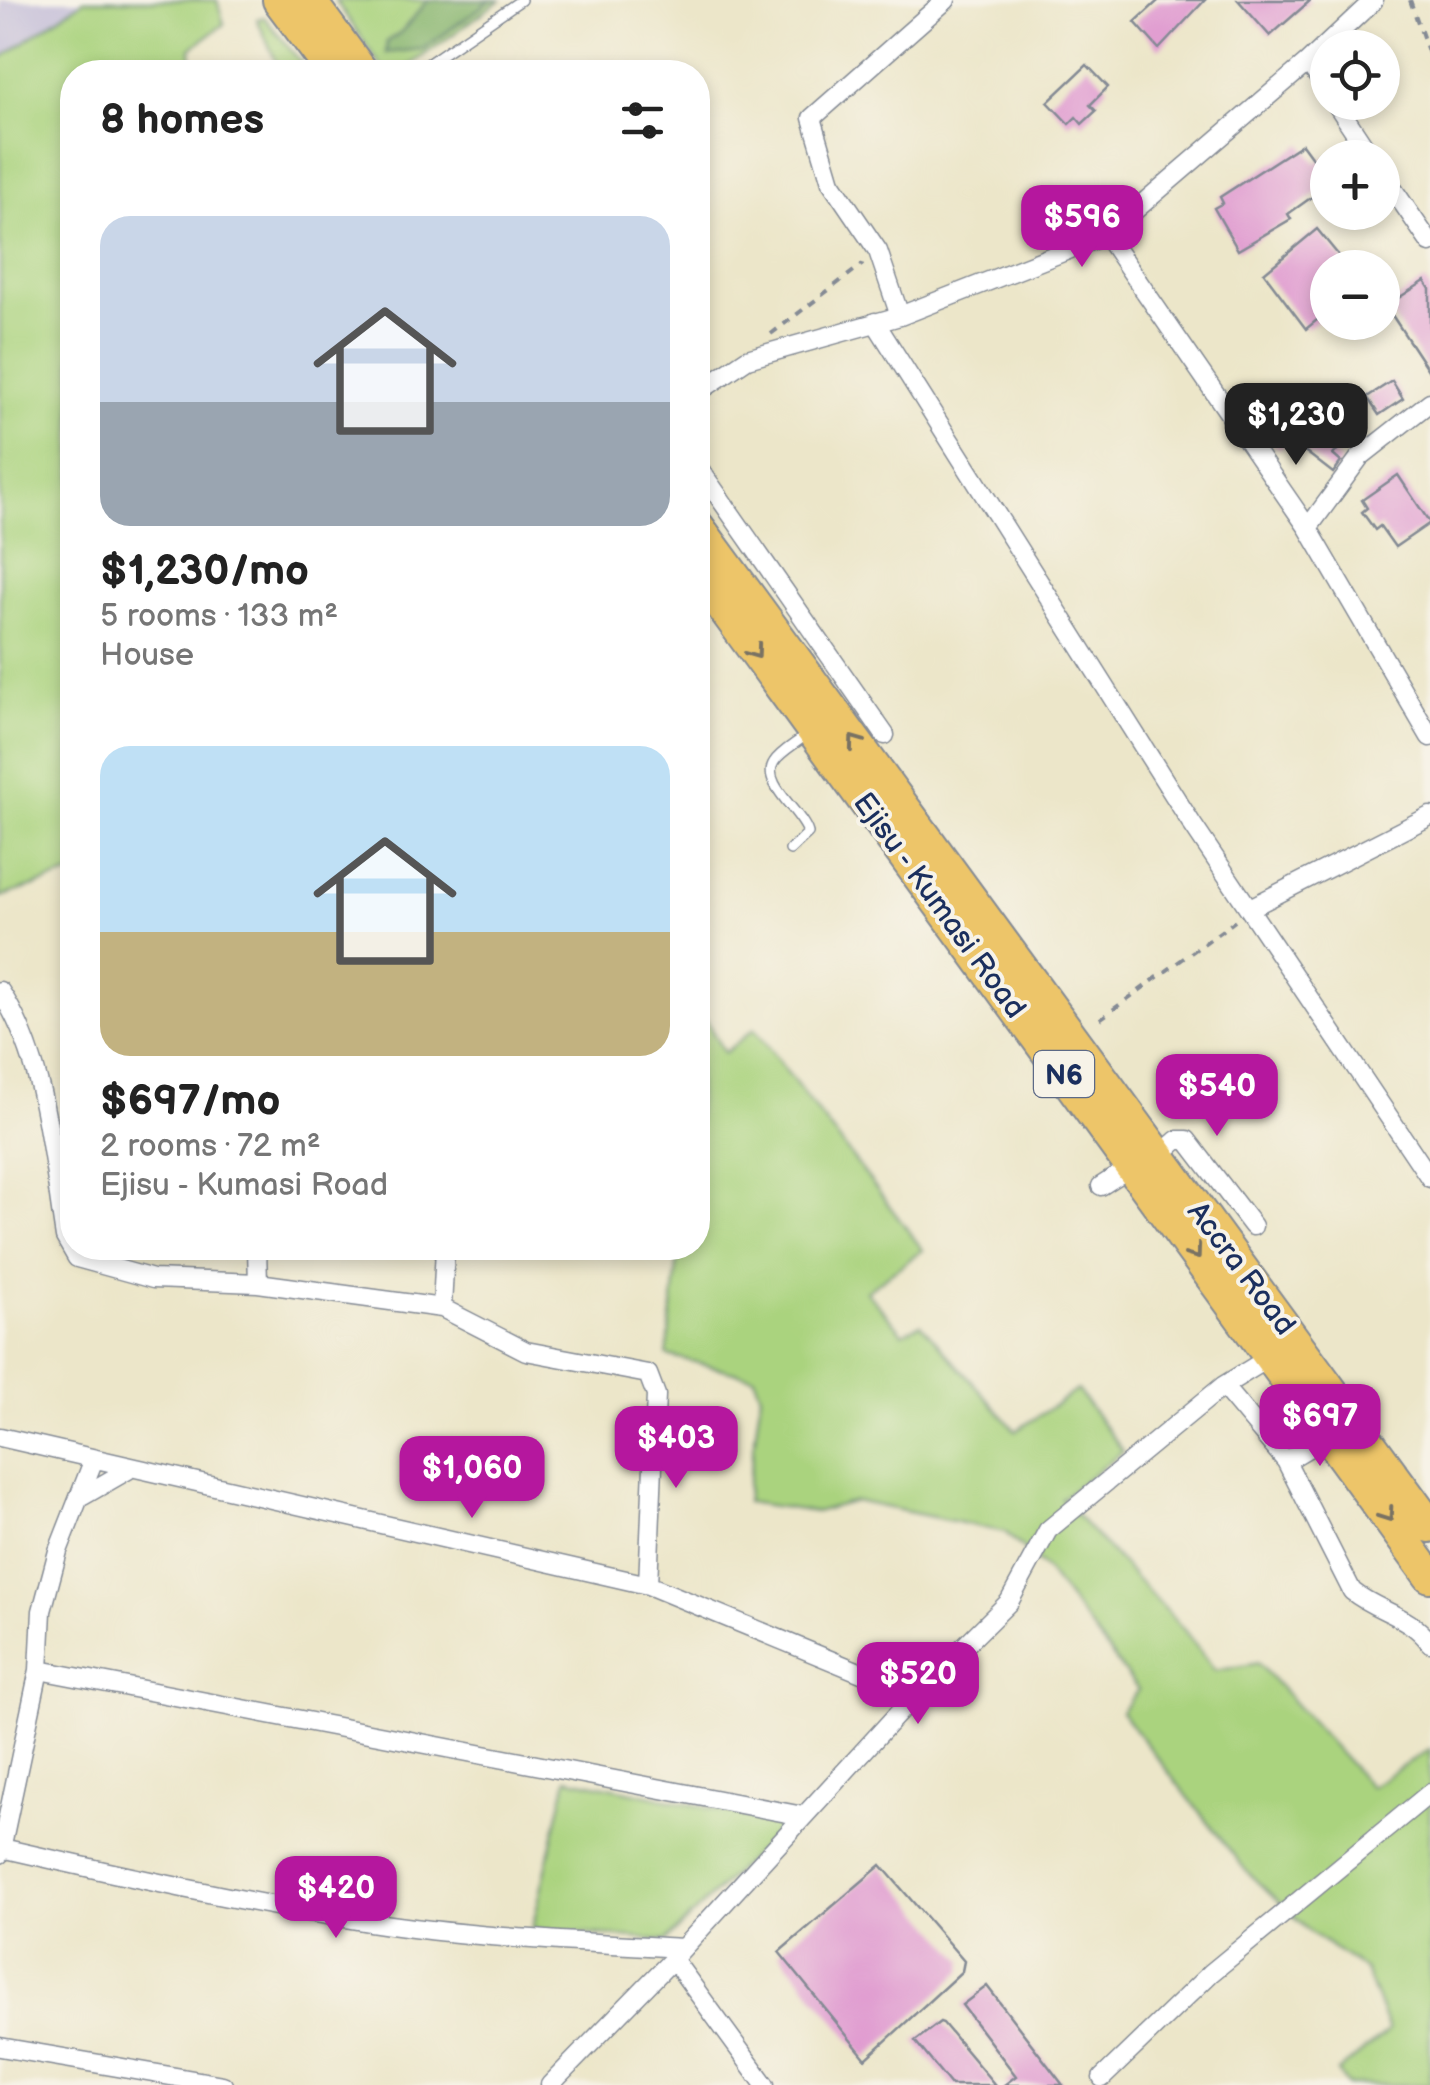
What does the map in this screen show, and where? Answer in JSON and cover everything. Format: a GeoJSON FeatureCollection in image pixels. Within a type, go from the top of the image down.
{"type":"FeatureCollection","features":[{"type":"Feature","properties":{"kind":"highway"},"geometry":{"type":"LineString","coordinates":[[279,0],[324,60]]}},
{"type":"Feature","properties":{"kind":"highway"},"geometry":{"type":"LineString","coordinates":[[310,0],[353,60]]}},
{"type":"Feature","properties":{"kind":"highway","name":"Accra Road"},"geometry":{"type":"LineString","coordinates":[[710,544],[1144,1162],[1428,1520]]}},
{"type":"Feature","properties":{"kind":"highway","name":"Ejisu - Kumasi Road"},"geometry":{"type":"LineString","coordinates":[[710,590],[812,730],[1144,1162],[1272,1356],[1430,1576]]}},
{"type":"Feature","properties":{"kind":"street"},"geometry":{"type":"LineString","coordinates":[[900,316],[878,252],[831,182],[812,118],[946,0]]}},
{"type":"Feature","properties":{"kind":"street"},"geometry":{"type":"LineString","coordinates":[[710,384],[748,359],[900,316],[1106,235],[1308,62],[1374,0]]}},
{"type":"Feature","properties":{"kind":"street"},"geometry":{"type":"LineString","coordinates":[[1400,199],[1430,243]]}},
{"type":"Feature","properties":{"kind":"street"},"geometry":{"type":"LineString","coordinates":[[1106,235],[1308,528],[1430,737]]}},
{"type":"Feature","properties":{"kind":"street"},"geometry":{"type":"LineString","coordinates":[[875,322],[1250,908],[1430,1178]]}},
{"type":"Feature","properties":{"kind":"street"},"geometry":{"type":"LineString","coordinates":[[1308,528],[1360,457],[1430,402]]}},
{"type":"Feature","properties":{"kind":"street"},"geometry":{"type":"LineString","coordinates":[[710,485],[885,735]]}},
{"type":"Feature","properties":{"kind":"street"},"geometry":{"type":"LineString","coordinates":[[1250,908],[1430,816]]}},
{"type":"Feature","properties":{"kind":"street"},"geometry":{"type":"LineString","coordinates":[[0,991],[16,1014],[32,1057],[60,1205]]}},
{"type":"Feature","properties":{"kind":"street"},"geometry":{"type":"LineString","coordinates":[[1101,1186],[1177,1140],[1186,1140],[1253,1226]]}},
{"type":"Feature","properties":{"kind":"street"},"geometry":{"type":"LineString","coordinates":[[84,1260],[154,1279],[258,1282],[442,1308],[526,1352],[648,1374],[656,1394],[648,1585]]}},
{"type":"Feature","properties":{"kind":"street"},"geometry":{"type":"LineString","coordinates":[[257,1260],[258,1282]]}},
{"type":"Feature","properties":{"kind":"street"},"geometry":{"type":"LineString","coordinates":[[442,1308],[444,1260]]}},
{"type":"Feature","properties":{"kind":"street"},"geometry":{"type":"LineString","coordinates":[[550,2085],[678,1954],[914,1696],[1009,1602],[1048,1530],[1222,1386],[1272,1356]]}},
{"type":"Feature","properties":{"kind":"street"},"geometry":{"type":"LineString","coordinates":[[1222,1386],[1286,1461],[1352,1591],[1400,1616],[1430,1644]]}},
{"type":"Feature","properties":{"kind":"street"},"geometry":{"type":"LineString","coordinates":[[1286,1461],[1330,1435]]}},
{"type":"Feature","properties":{"kind":"street"},"geometry":{"type":"LineString","coordinates":[[0,1437],[128,1470],[648,1585],[914,1696]]}},
{"type":"Feature","properties":{"kind":"street"},"geometry":{"type":"LineString","coordinates":[[94,1460],[83,1496],[58,1551],[42,1611],[39,1670],[1,1851],[202,1894],[372,1923],[678,1954]]}},
{"type":"Feature","properties":{"kind":"street"},"geometry":{"type":"LineString","coordinates":[[83,1496],[128,1470]]}},
{"type":"Feature","properties":{"kind":"street"},"geometry":{"type":"LineString","coordinates":[[39,1670],[803,1816]]}},
{"type":"Feature","properties":{"kind":"street"},"geometry":{"type":"LineString","coordinates":[[1102,2078],[1211,1973],[1430,1793]]}},
{"type":"Feature","properties":{"kind":"street"},"geometry":{"type":"LineString","coordinates":[[678,1954],[765,2085]]}},
{"type":"Feature","properties":{"kind":"street"},"geometry":{"type":"LineString","coordinates":[[0,2046],[222,2085]]}},
{"type":"Feature","properties":{"kind":"lane"},"geometry":{"type":"LineString","coordinates":[[434,60],[521,0]]}},
{"type":"Feature","properties":{"kind":"lane"},"geometry":{"type":"LineString","coordinates":[[790,850],[808,832],[804,819],[780,793],[771,773],[774,762],[812,730]]}},
{"type":"Feature","properties":{"kind":"path"},"geometry":{"type":"LineString","coordinates":[[1410,0],[1430,57]]}},
{"type":"Feature","properties":{"kind":"path"},"geometry":{"type":"LineString","coordinates":[[748,359],[768,336],[878,252]]}},
{"type":"Feature","properties":{"kind":"path"},"geometry":{"type":"LineString","coordinates":[[1100,1020],[1250,908]]}},
{"type":"Feature","properties":{"kind":"shaded area"},"geometry":{"type":"Polygon","coordinates":[[[0,0],[84,0],[0,59],[0,0]]]}},
{"type":"Feature","properties":{"kind":"green space"},"geometry":{"type":"Polygon","coordinates":[[[84,0],[217,0],[224,24],[191,48],[192,60],[60,60],[60,878],[0,897],[0,59],[84,0]]]}},
{"type":"Feature","properties":{"kind":"green space"},"geometry":{"type":"Polygon","coordinates":[[[335,0],[428,0],[402,31],[387,42],[424,49],[491,0],[500,0],[418,60],[377,60],[335,0]]]}},
{"type":"Feature","properties":{"kind":"green space"},"geometry":{"type":"Polygon","coordinates":[[[428,0],[491,0],[423,49],[386,53],[387,42],[402,31],[428,0]]]}},
{"type":"Feature","properties":{"kind":"green space"},"geometry":{"type":"Polygon","coordinates":[[[264,17],[299,60],[276,60],[257,19],[264,17]]]}},
{"type":"Feature","properties":{"kind":"green space"},"geometry":{"type":"Polygon","coordinates":[[[710,1027],[724,1053],[754,1029],[923,1250],[866,1291],[903,1333],[921,1324],[1016,1431],[1077,1390],[1123,1451],[1061,1499],[1184,1630],[1215,1671],[1258,1663],[1370,1787],[1430,1749],[1430,2085],[1347,2085],[1338,2072],[1389,2030],[1365,1970],[1310,1932],[1247,1872],[1121,1712],[1138,1690],[1048,1572],[1005,1532],[855,1501],[815,1512],[746,1502],[761,1394],[754,1377],[667,1355],[678,1260],[710,1260],[710,1027]]]}},
{"type":"Feature","properties":{"kind":"green space"},"geometry":{"type":"Polygon","coordinates":[[[567,1778],[785,1824],[666,1941],[532,1929],[567,1778]]]}},
{"type":"Feature","properties":{"kind":"building"},"geometry":{"type":"Polygon","coordinates":[[[1159,0],[1205,0],[1159,49],[1135,22],[1159,0]]]}},
{"type":"Feature","properties":{"kind":"building"},"geometry":{"type":"Polygon","coordinates":[[[1238,0],[1311,0],[1270,36],[1238,0]]]}},
{"type":"Feature","properties":{"kind":"building"},"geometry":{"type":"Polygon","coordinates":[[[1087,65],[1108,87],[1090,105],[1096,111],[1082,124],[1076,117],[1069,124],[1048,102],[1087,65]]]}},
{"type":"Feature","properties":{"kind":"building"},"geometry":{"type":"Polygon","coordinates":[[[1302,144],[1310,155],[1310,198],[1288,214],[1291,219],[1238,250],[1214,208],[1223,203],[1220,197],[1302,144]]]}},
{"type":"Feature","properties":{"kind":"building"},"geometry":{"type":"Polygon","coordinates":[[[1316,230],[1334,250],[1310,250],[1310,326],[1306,329],[1264,273],[1316,230]]]}},
{"type":"Feature","properties":{"kind":"building"},"geometry":{"type":"Polygon","coordinates":[[[1425,281],[1430,289],[1430,373],[1400,327],[1400,297],[1425,281]]]}},
{"type":"Feature","properties":{"kind":"building"},"geometry":{"type":"Polygon","coordinates":[[[1392,381],[1403,399],[1379,415],[1367,397],[1392,381]]]}},
{"type":"Feature","properties":{"kind":"building"},"geometry":{"type":"Polygon","coordinates":[[[1298,400],[1328,424],[1338,412],[1356,428],[1333,455],[1341,462],[1333,473],[1289,439],[1279,449],[1268,438],[1298,400]]]}},
{"type":"Feature","properties":{"kind":"building"},"geometry":{"type":"Polygon","coordinates":[[[1398,475],[1430,523],[1395,547],[1380,526],[1375,530],[1362,512],[1367,508],[1362,500],[1398,475]]]}},
{"type":"Feature","properties":{"kind":"building"},"geometry":{"type":"Polygon","coordinates":[[[881,1865],[964,1961],[962,1971],[866,2059],[779,1952],[881,1865]]]}},
{"type":"Feature","properties":{"kind":"building"},"geometry":{"type":"Polygon","coordinates":[[[987,1986],[1063,2085],[1004,2085],[1016,2076],[962,2005],[987,1986]]]}},
{"type":"Feature","properties":{"kind":"building"},"geometry":{"type":"Polygon","coordinates":[[[940,2022],[995,2085],[951,2085],[915,2041],[940,2022]]]}}]}
